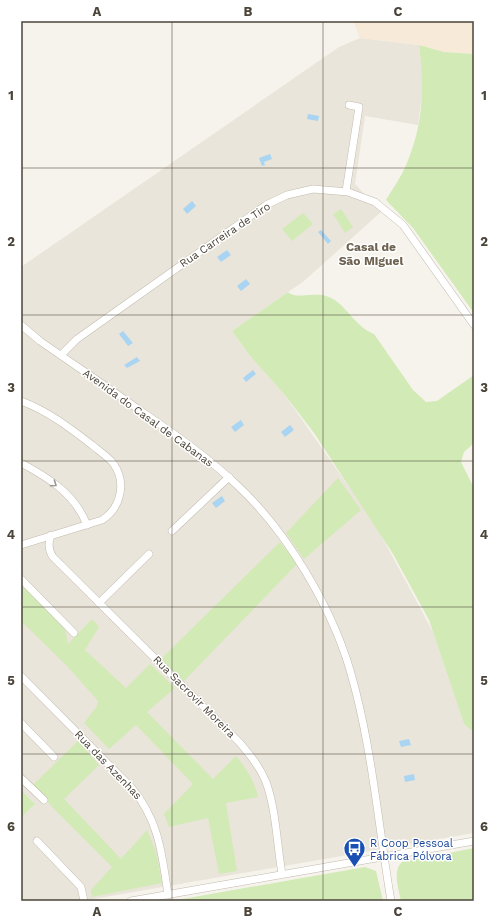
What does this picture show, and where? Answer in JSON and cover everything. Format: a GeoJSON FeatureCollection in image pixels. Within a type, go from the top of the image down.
{"type":"FeatureCollection","features":[{"type":"Feature","properties":{"kind":"street"},"geometry":{"type":"LineString","coordinates":[[346,191],[359,107],[349,105]]}},
{"type":"Feature","properties":{"kind":"street","name":"Rua Carreira de Tiro"},"geometry":{"type":"LineString","coordinates":[[60,355],[84,335],[266,205],[287,195],[303,190],[324,189],[346,191],[375,202],[403,224],[474,325]]}},
{"type":"Feature","properties":{"kind":"street","name":"Avenida do Casal de Cabanas"},"geometry":{"type":"LineString","coordinates":[[21,325],[40,341],[177,436],[229,477],[261,511],[294,554],[309,577],[335,629],[349,669],[368,747],[391,901]]}},
{"type":"Feature","properties":{"kind":"street"},"geometry":{"type":"LineString","coordinates":[[21,402],[38,408],[67,426],[102,453],[113,463],[117,471],[120,487],[117,505],[108,516],[87,525],[51,535],[21,546]]}},
{"type":"Feature","properties":{"kind":"street"},"geometry":{"type":"LineString","coordinates":[[21,463],[64,490],[76,503],[87,525]]}},
{"type":"Feature","properties":{"kind":"street"},"geometry":{"type":"LineString","coordinates":[[172,531],[229,477]]}},
{"type":"Feature","properties":{"kind":"street"},"geometry":{"type":"LineString","coordinates":[[49,551],[51,535]]}},
{"type":"Feature","properties":{"kind":"street","name":"Rua Sacrovir Moreira"},"geometry":{"type":"LineString","coordinates":[[31,542],[39,544],[49,551],[240,743],[254,760],[263,775],[268,790],[282,874]]}},
{"type":"Feature","properties":{"kind":"street"},"geometry":{"type":"LineString","coordinates":[[99,602],[149,554]]}},
{"type":"Feature","properties":{"kind":"street"},"geometry":{"type":"LineString","coordinates":[[21,579],[74,633]]}},
{"type":"Feature","properties":{"kind":"street","name":"Rua das Azenhas"},"geometry":{"type":"LineString","coordinates":[[21,676],[132,787],[143,801],[157,830],[168,895]]}},
{"type":"Feature","properties":{"kind":"street"},"geometry":{"type":"LineString","coordinates":[[21,723],[54,757]]}},
{"type":"Feature","properties":{"kind":"street"},"geometry":{"type":"LineString","coordinates":[[21,778],[44,800]]}},
{"type":"Feature","properties":{"kind":"street"},"geometry":{"type":"LineString","coordinates":[[37,841],[81,887],[84,901]]}},
{"type":"Feature","properties":{"kind":"street"},"geometry":{"type":"LineString","coordinates":[[131,901],[474,841]]}},
{"type":"Feature","properties":{"kind":"shaded area"},"geometry":{"type":"Polygon","coordinates":[[[353,21],[474,21],[474,54],[444,52],[419,45],[360,38],[353,21]]]}},
{"type":"Feature","properties":{"kind":"shaded area"},"geometry":{"type":"Polygon","coordinates":[[[360,38],[419,45],[423,87],[418,125],[365,116],[355,184],[381,212],[304,281],[232,331],[250,356],[284,394],[375,524],[433,632],[464,724],[474,733],[474,833],[82,901],[21,901],[21,818],[35,804],[21,790],[21,267],[339,47],[360,38]]]}},
{"type":"Feature","properties":{"kind":"green space"},"geometry":{"type":"Polygon","coordinates":[[[419,45],[444,52],[474,54],[474,313],[413,228],[386,200],[405,168],[413,148],[420,119],[422,76],[419,45]]]}},
{"type":"Feature","properties":{"kind":"green space"},"geometry":{"type":"Polygon","coordinates":[[[341,209],[353,227],[345,233],[333,214],[341,209]]]}},
{"type":"Feature","properties":{"kind":"green space"},"geometry":{"type":"Polygon","coordinates":[[[303,213],[313,224],[292,241],[282,229],[303,213]]]}},
{"type":"Feature","properties":{"kind":"green space"},"geometry":{"type":"Polygon","coordinates":[[[288,292],[301,296],[324,295],[335,300],[355,321],[374,334],[413,390],[426,402],[437,401],[474,375],[474,443],[464,452],[461,462],[474,488],[474,733],[464,724],[429,620],[393,554],[314,433],[284,394],[250,356],[232,331],[288,292]]]}},
{"type":"Feature","properties":{"kind":"green space"},"geometry":{"type":"Polygon","coordinates":[[[338,478],[361,510],[304,559],[286,533],[338,478]]]}},
{"type":"Feature","properties":{"kind":"green space"},"geometry":{"type":"Polygon","coordinates":[[[280,542],[297,564],[184,681],[160,660],[280,542]]]}},
{"type":"Feature","properties":{"kind":"green space"},"geometry":{"type":"Polygon","coordinates":[[[21,583],[65,627],[68,644],[92,619],[99,627],[85,650],[126,688],[150,664],[175,688],[147,712],[213,779],[236,756],[247,770],[257,791],[258,797],[226,803],[237,871],[219,874],[208,818],[169,827],[164,814],[193,784],[136,725],[109,749],[84,723],[97,706],[98,701],[68,667],[21,621],[21,583]]]}},
{"type":"Feature","properties":{"kind":"green space"},"geometry":{"type":"Polygon","coordinates":[[[78,741],[99,765],[64,799],[121,859],[147,830],[156,852],[162,883],[92,897],[91,890],[112,867],[56,811],[33,785],[78,741]]]}},
{"type":"Feature","properties":{"kind":"green space"},"geometry":{"type":"Polygon","coordinates":[[[21,790],[35,804],[21,818],[21,790]]]}},
{"type":"Feature","properties":{"kind":"green space"},"geometry":{"type":"Polygon","coordinates":[[[474,848],[474,901],[401,901],[397,870],[402,862],[474,848]]]}},
{"type":"Feature","properties":{"kind":"green space"},"geometry":{"type":"Polygon","coordinates":[[[365,867],[376,871],[383,901],[171,901],[365,867]]]}},
{"type":"Feature","properties":{"kind":"water"},"geometry":{"type":"Polygon","coordinates":[[[308,114],[319,116],[318,121],[307,119],[308,114]]]}},
{"type":"Feature","properties":{"kind":"water"},"geometry":{"type":"Polygon","coordinates":[[[270,154],[272,159],[264,162],[265,165],[262,166],[259,158],[270,154]]]}},
{"type":"Feature","properties":{"kind":"water"},"geometry":{"type":"Polygon","coordinates":[[[192,201],[196,206],[187,214],[183,209],[192,201]]]}},
{"type":"Feature","properties":{"kind":"water"},"geometry":{"type":"Polygon","coordinates":[[[321,230],[331,241],[328,244],[318,232],[321,230]]]}},
{"type":"Feature","properties":{"kind":"water"},"geometry":{"type":"Polygon","coordinates":[[[227,250],[231,255],[221,262],[217,257],[227,250]]]}},
{"type":"Feature","properties":{"kind":"water"},"geometry":{"type":"Polygon","coordinates":[[[246,279],[250,284],[241,291],[237,286],[246,279]]]}},
{"type":"Feature","properties":{"kind":"water"},"geometry":{"type":"Polygon","coordinates":[[[123,331],[133,343],[128,346],[119,334],[123,331]]]}},
{"type":"Feature","properties":{"kind":"water"},"geometry":{"type":"Polygon","coordinates":[[[137,357],[140,361],[127,368],[124,365],[137,357]]]}},
{"type":"Feature","properties":{"kind":"water"},"geometry":{"type":"Polygon","coordinates":[[[253,370],[256,374],[246,382],[243,378],[253,370]]]}},
{"type":"Feature","properties":{"kind":"water"},"geometry":{"type":"Polygon","coordinates":[[[241,420],[244,425],[235,432],[231,427],[241,420]]]}},
{"type":"Feature","properties":{"kind":"water"},"geometry":{"type":"Polygon","coordinates":[[[290,425],[294,430],[285,437],[281,432],[290,425]]]}},
{"type":"Feature","properties":{"kind":"water"},"geometry":{"type":"Polygon","coordinates":[[[222,496],[225,501],[216,508],[212,503],[222,496]]]}},
{"type":"Feature","properties":{"kind":"water"},"geometry":{"type":"Polygon","coordinates":[[[409,739],[411,745],[401,747],[399,741],[409,739]]]}},
{"type":"Feature","properties":{"kind":"water"},"geometry":{"type":"Polygon","coordinates":[[[414,774],[415,780],[405,782],[404,776],[414,774]]]}},
{"type":"Feature","properties":{"kind":"place","name":"R Coop Pessoal Fábrica Pólvora"},"geometry":{"type":"Point","coordinates":[354,868]}},
{"type":"Feature","properties":{"kind":"district","name":"Casal de São Miguel"},"geometry":{"type":"Point","coordinates":[371,254]}}]}
